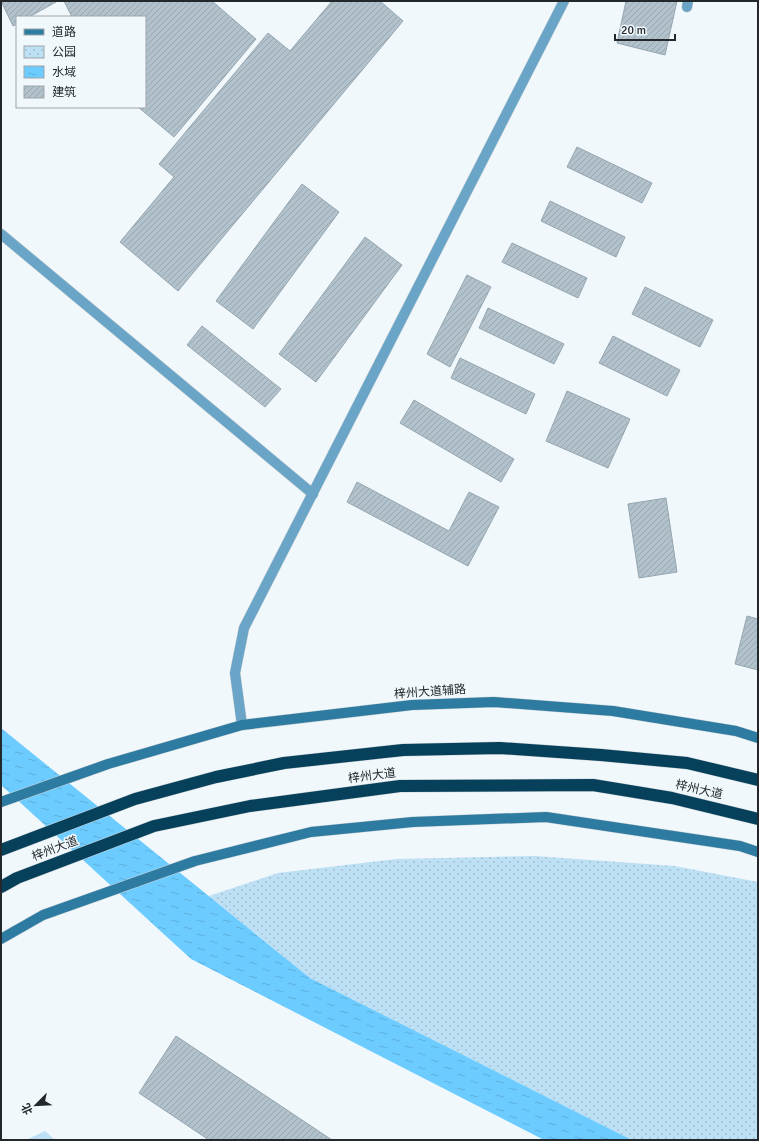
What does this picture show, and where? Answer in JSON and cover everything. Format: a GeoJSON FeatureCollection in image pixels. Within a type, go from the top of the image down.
{"type":"FeatureCollection","features":[{"type":"Feature","properties":{"kind":"highway","name":"梓州大道"},"geometry":{"type":"LineString","coordinates":[[3,849],[135,799],[216,777],[284,763],[403,750],[500,748],[601,755],[687,763],[758,780]]}},
{"type":"Feature","properties":{"kind":"highway","name":"梓州大道"},"geometry":{"type":"LineString","coordinates":[[1,887],[17,878],[154,826],[250,806],[400,786],[593,785],[672,798],[758,819]]}},
{"type":"Feature","properties":{"kind":"main road","name":"梓州大道辅路"},"geometry":{"type":"LineString","coordinates":[[1,802],[108,764],[242,725],[412,705],[494,702],[613,711],[736,731],[758,738]]}},
{"type":"Feature","properties":{"kind":"main road"},"geometry":{"type":"LineString","coordinates":[[1,939],[43,915],[195,860],[311,832],[413,822],[546,817],[740,846],[758,852]]}},
{"type":"Feature","properties":{"kind":"street"},"geometry":{"type":"LineString","coordinates":[[242,725],[236,673],[244,628],[564,1]]}},
{"type":"Feature","properties":{"kind":"street"},"geometry":{"type":"LineString","coordinates":[[1,234],[313,494]]}},
{"type":"Feature","properties":{"kind":"green space"},"geometry":{"type":"Polygon","coordinates":[[[535,856],[675,866],[758,882],[758,1140],[632,1140],[310,978],[209,896],[278,873],[396,859],[535,856]]]}},
{"type":"Feature","properties":{"kind":"green space"},"geometry":{"type":"Polygon","coordinates":[[[45,1131],[55,1140],[26,1140],[45,1131]]]}},
{"type":"Feature","properties":{"kind":"water"},"geometry":{"type":"Polygon","coordinates":[[[1,728],[310,978],[632,1140],[544,1140],[191,959],[1,785],[1,728]]]}},
{"type":"Feature","properties":{"kind":"building"},"geometry":{"type":"Polygon","coordinates":[[[1,1],[56,2],[31,16],[16,16],[16,24],[13,26],[1,1]]]}},
{"type":"Feature","properties":{"kind":"building"},"geometry":{"type":"Polygon","coordinates":[[[64,1],[212,1],[256,39],[174,137],[139,108],[146,108],[146,16],[72,16],[64,1]]]}},
{"type":"Feature","properties":{"kind":"building"},"geometry":{"type":"Polygon","coordinates":[[[332,1],[380,1],[403,21],[178,291],[120,242],[174,177],[159,164],[268,33],[290,51],[332,1]]]}},
{"type":"Feature","properties":{"kind":"building"},"geometry":{"type":"Polygon","coordinates":[[[626,1],[677,1],[665,55],[617,43],[626,1]]]}},
{"type":"Feature","properties":{"kind":"building"},"geometry":{"type":"Polygon","coordinates":[[[577,147],[652,183],[642,203],[567,167],[577,147]]]}},
{"type":"Feature","properties":{"kind":"building"},"geometry":{"type":"Polygon","coordinates":[[[302,184],[339,212],[253,329],[216,301],[302,184]]]}},
{"type":"Feature","properties":{"kind":"building"},"geometry":{"type":"Polygon","coordinates":[[[550,201],[625,237],[616,257],[541,221],[550,201]]]}},
{"type":"Feature","properties":{"kind":"building"},"geometry":{"type":"Polygon","coordinates":[[[365,237],[402,265],[316,382],[279,354],[365,237]]]}},
{"type":"Feature","properties":{"kind":"building"},"geometry":{"type":"Polygon","coordinates":[[[512,243],[587,278],[578,298],[502,262],[512,243]]]}},
{"type":"Feature","properties":{"kind":"building"},"geometry":{"type":"Polygon","coordinates":[[[467,275],[491,287],[450,367],[427,354],[467,275]]]}},
{"type":"Feature","properties":{"kind":"building"},"geometry":{"type":"Polygon","coordinates":[[[645,287],[713,320],[700,347],[632,314],[645,287]]]}},
{"type":"Feature","properties":{"kind":"building"},"geometry":{"type":"Polygon","coordinates":[[[488,308],[564,344],[554,364],[479,328],[488,308]]]}},
{"type":"Feature","properties":{"kind":"building"},"geometry":{"type":"Polygon","coordinates":[[[202,326],[281,389],[265,407],[187,345],[202,326]]]}},
{"type":"Feature","properties":{"kind":"building"},"geometry":{"type":"Polygon","coordinates":[[[613,336],[680,370],[667,396],[599,363],[613,336]]]}},
{"type":"Feature","properties":{"kind":"building"},"geometry":{"type":"Polygon","coordinates":[[[460,358],[535,394],[526,414],[451,378],[460,358]]]}},
{"type":"Feature","properties":{"kind":"building"},"geometry":{"type":"Polygon","coordinates":[[[567,391],[630,419],[608,468],[546,441],[567,391]]]}},
{"type":"Feature","properties":{"kind":"building"},"geometry":{"type":"Polygon","coordinates":[[[414,400],[514,459],[501,482],[400,423],[414,400]]]}},
{"type":"Feature","properties":{"kind":"building"},"geometry":{"type":"Polygon","coordinates":[[[357,482],[449,531],[469,492],[499,507],[468,566],[347,502],[357,482]]]}},
{"type":"Feature","properties":{"kind":"building"},"geometry":{"type":"Polygon","coordinates":[[[666,498],[677,572],[639,578],[628,504],[666,498]]]}},
{"type":"Feature","properties":{"kind":"building"},"geometry":{"type":"Polygon","coordinates":[[[747,616],[758,619],[758,670],[735,664],[747,616]]]}},
{"type":"Feature","properties":{"kind":"building"},"geometry":{"type":"Polygon","coordinates":[[[176,1036],[332,1140],[209,1140],[139,1093],[176,1036]]]}}]}
